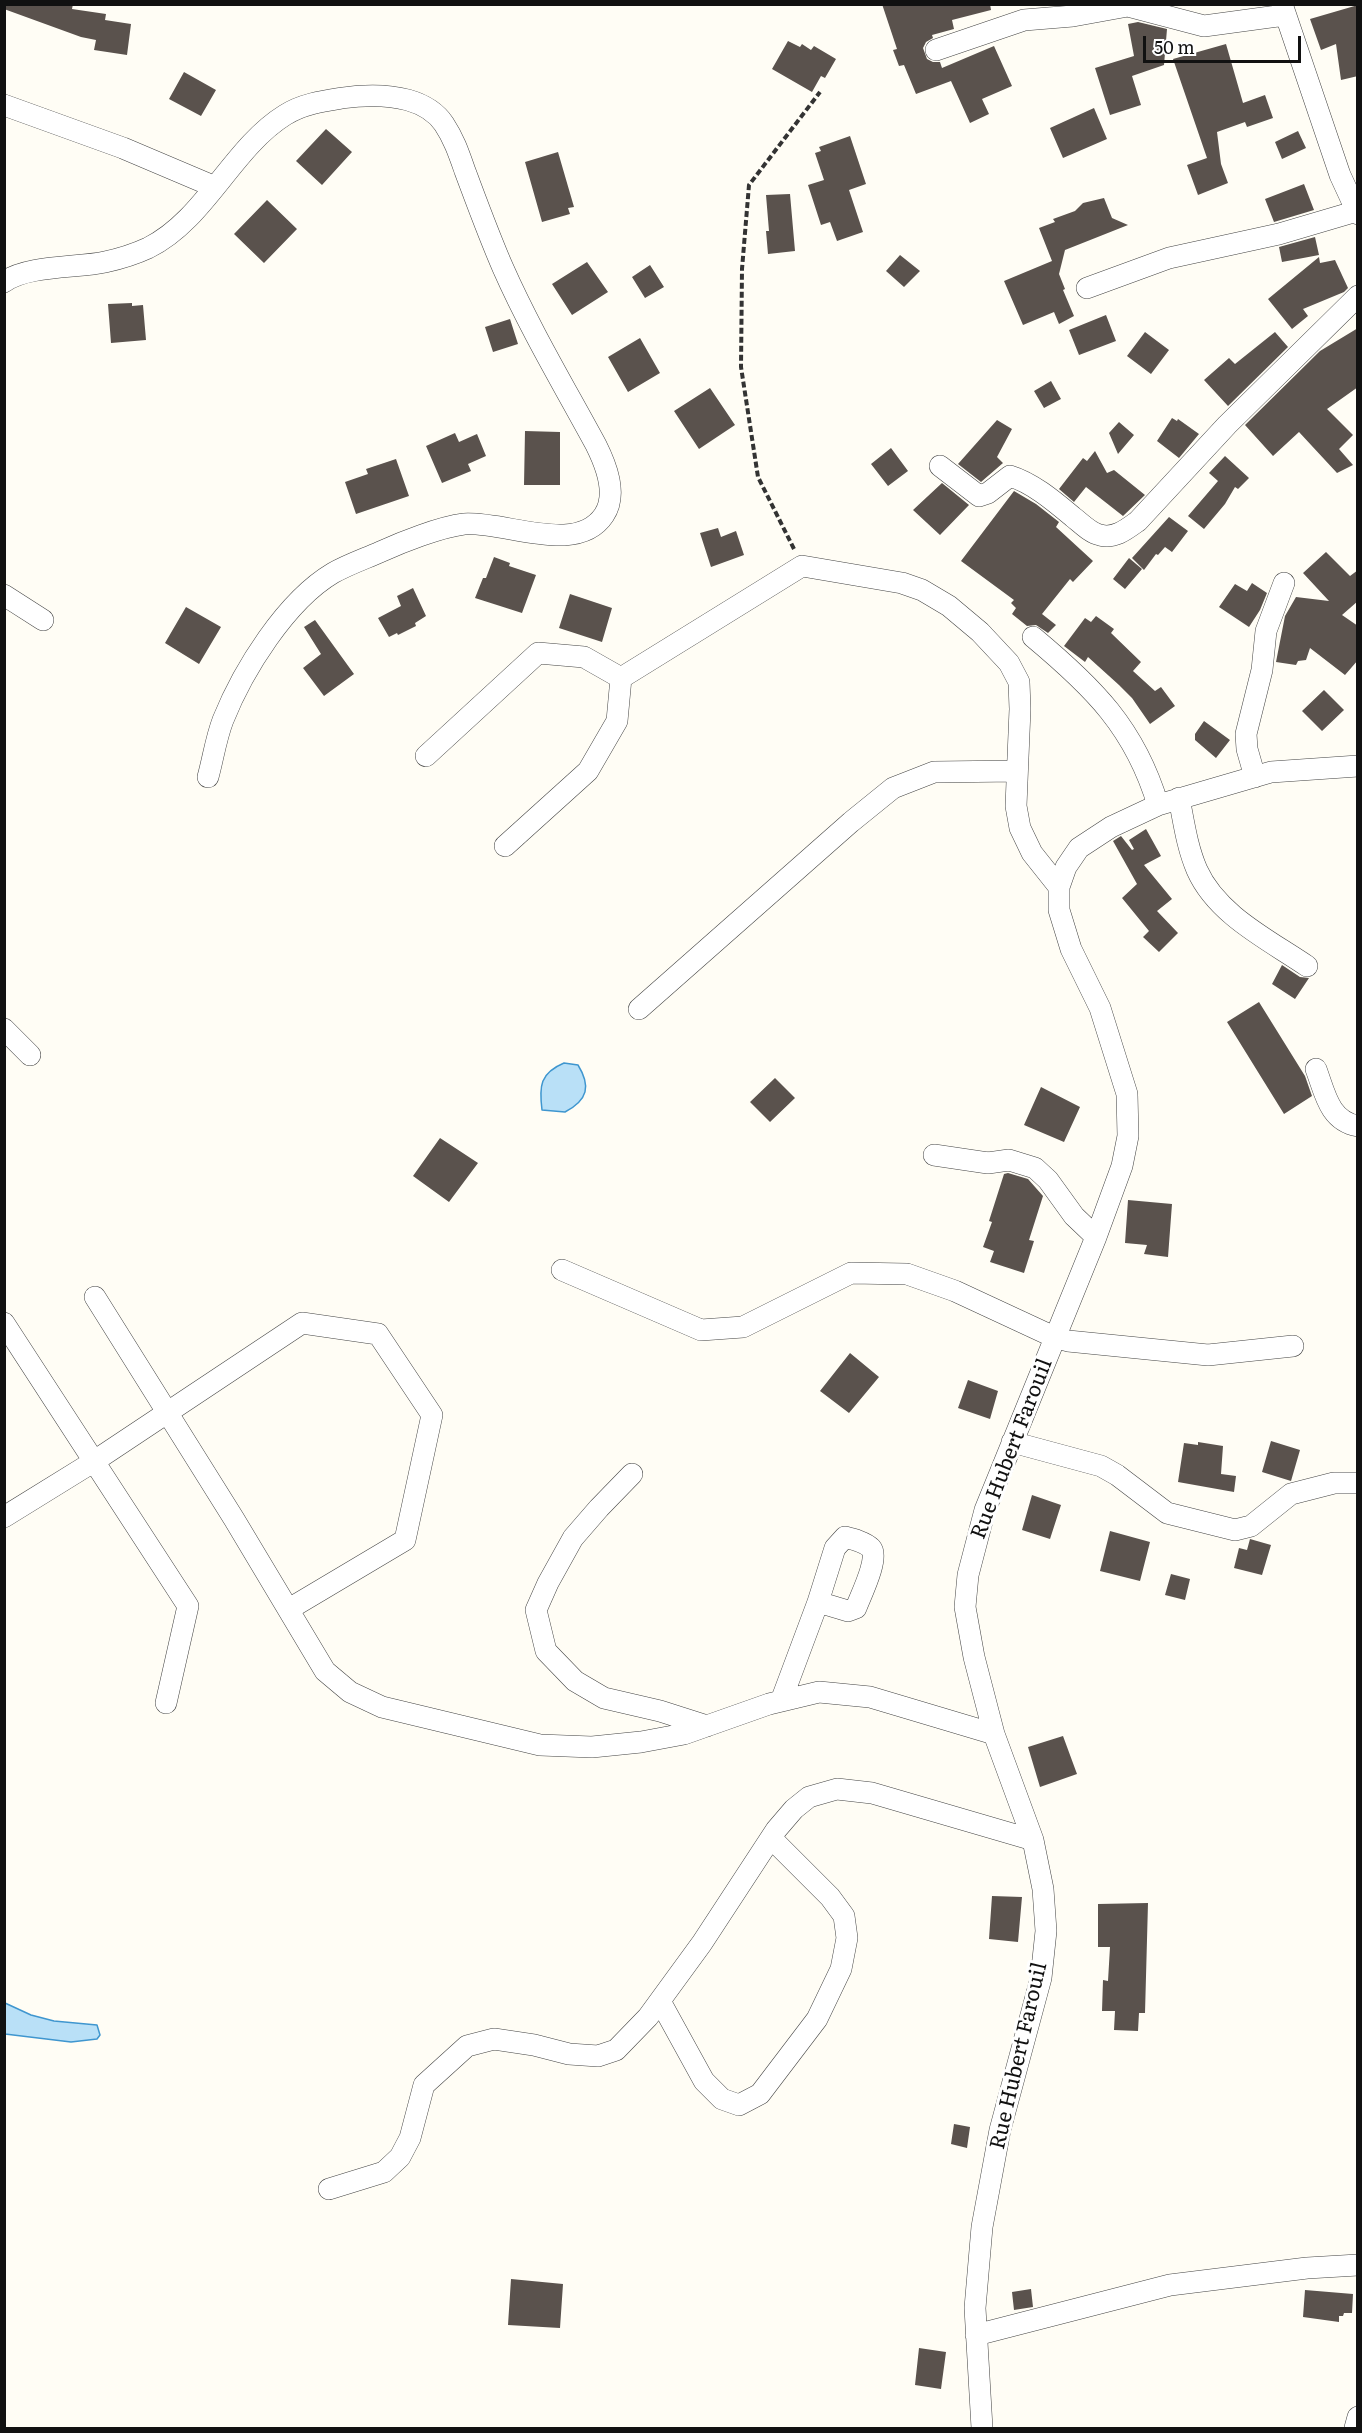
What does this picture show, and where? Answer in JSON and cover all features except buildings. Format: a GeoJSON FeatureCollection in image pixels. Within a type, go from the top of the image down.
{"type":"FeatureCollection","features":[{"type":"Feature","properties":{"kind":"street"},"geometry":{"type":"LineString","coordinates":[[936,50],[1023,20],[1073,16],[1128,6],[1204,26],[1284,10],[1340,175],[1357,212],[1279,234],[1169,258],[1087,288]]}},
{"type":"Feature","properties":{"kind":"street"},"geometry":{"type":"LineString","coordinates":[[4,282],[10,278],[45,270],[107,262],[149,248],[188,218],[255,141],[285,114],[316,101],[366,94],[408,100],[429,109],[441,120],[456,142],[502,265],[533,333],[604,460],[610,485],[610,503],[594,527],[577,534],[554,535],[504,527],[463,524],[402,541],[333,573],[306,593],[248,669],[223,721],[208,777]]}},
{"type":"Feature","properties":{"kind":"street"},"geometry":{"type":"LineString","coordinates":[[4,105],[123,148],[215,186]]}},
{"type":"Feature","properties":{"kind":"street"},"geometry":{"type":"LineString","coordinates":[[940,466],[979,496],[988,493],[1010,476],[1055,502],[1092,532],[1101,536],[1124,531],[1138,520],[1227,424],[1358,296]]}},
{"type":"Feature","properties":{"kind":"street"},"geometry":{"type":"LineString","coordinates":[[621,678],[802,566],[902,583],[922,590],[949,606],[980,632],[1009,663],[1019,682],[1016,806],[1020,828],[1032,853],[1059,887]]}},
{"type":"Feature","properties":{"kind":"street"},"geometry":{"type":"LineString","coordinates":[[1255,777],[1247,749],[1247,727],[1262,670],[1266,631],[1284,584]]}},
{"type":"Feature","properties":{"kind":"street"},"geometry":{"type":"LineString","coordinates":[[4,595],[42,620]]}},
{"type":"Feature","properties":{"kind":"street"},"geometry":{"type":"LineString","coordinates":[[1033,637],[1064,662],[1117,718],[1149,774],[1158,805]]}},
{"type":"Feature","properties":{"kind":"street"},"geometry":{"type":"LineString","coordinates":[[426,756],[538,653],[584,657],[621,678]]}},
{"type":"Feature","properties":{"kind":"street"},"geometry":{"type":"LineString","coordinates":[[505,846],[588,771],[616,721],[621,678]]}},
{"type":"Feature","properties":{"kind":"street","name":"Rue Hubert Farouil"},"geometry":{"type":"LineString","coordinates":[[982,2428],[975,2308],[982,2227],[1000,2130],[1041,1978],[1046,1931],[1043,1889],[1033,1840],[994,1734],[974,1657],[965,1607],[968,1575],[984,1510],[1096,1237],[1122,1166],[1128,1136],[1127,1094],[1100,1008],[1071,949],[1059,910],[1059,887],[1066,867],[1079,848],[1111,827],[1158,805],[1271,772],[1358,766]]}},
{"type":"Feature","properties":{"kind":"street"},"geometry":{"type":"LineString","coordinates":[[639,1009],[851,822],[893,788],[934,772],[1017,771]]}},
{"type":"Feature","properties":{"kind":"street"},"geometry":{"type":"LineString","coordinates":[[1179,798],[1187,842],[1198,872],[1216,899],[1241,921],[1307,966]]}},
{"type":"Feature","properties":{"kind":"street"},"geometry":{"type":"LineString","coordinates":[[4,1029],[30,1055]]}},
{"type":"Feature","properties":{"kind":"street"},"geometry":{"type":"LineString","coordinates":[[1316,1069],[1334,1114],[1343,1122],[1358,1126]]}},
{"type":"Feature","properties":{"kind":"street"},"geometry":{"type":"LineString","coordinates":[[934,1155],[988,1162],[1009,1160],[1035,1168],[1048,1180],[1074,1216],[1096,1237]]}},
{"type":"Feature","properties":{"kind":"street"},"geometry":{"type":"LineString","coordinates":[[562,1270],[701,1330],[743,1327],[851,1273],[907,1274],[955,1291],[1054,1337],[1121,1348],[1208,1355],[1293,1346]]}},
{"type":"Feature","properties":{"kind":"street"},"geometry":{"type":"LineString","coordinates":[[95,1297],[289,1609],[325,1671],[350,1692],[382,1707],[540,1745],[592,1747],[642,1742],[684,1734],[781,1701],[819,1692],[870,1698],[994,1734]]}},
{"type":"Feature","properties":{"kind":"street"},"geometry":{"type":"LineString","coordinates":[[4,1323],[188,1606],[166,1703]]}},
{"type":"Feature","properties":{"kind":"street"},"geometry":{"type":"LineString","coordinates":[[4,1516],[168,1414],[302,1323],[378,1334],[432,1415],[405,1540],[289,1609]]}},
{"type":"Feature","properties":{"kind":"street"},"geometry":{"type":"LineString","coordinates":[[1012,1442],[1101,1466],[1117,1475],[1167,1514],[1235,1530],[1251,1526],[1291,1494],[1334,1482],[1358,1483]]}},
{"type":"Feature","properties":{"kind":"street"},"geometry":{"type":"LineString","coordinates":[[632,1474],[598,1508],[573,1538],[548,1583],[536,1610],[546,1651],[575,1681],[604,1698],[660,1711],[707,1726]]}},
{"type":"Feature","properties":{"kind":"street"},"geometry":{"type":"LineString","coordinates":[[781,1701],[818,1602]]}},
{"type":"Feature","properties":{"kind":"street"},"geometry":{"type":"LineString","coordinates":[[329,2189],[384,2172],[400,2157],[410,2138],[424,2085],[467,2046],[494,2038],[569,2054],[598,2056],[616,2050],[648,2017],[702,1943],[771,1838],[794,1809],[809,1797],[837,1789],[872,1793],[1033,1840]]}},
{"type":"Feature","properties":{"kind":"street"},"geometry":{"type":"LineString","coordinates":[[660,2001],[704,2081],[722,2099],[739,2105],[760,2094],[817,2019],[841,1969],[848,1938],[844,1916],[830,1897],[771,1838]]}},
{"type":"Feature","properties":{"kind":"street"},"geometry":{"type":"LineString","coordinates":[[976,2335],[1170,2285],[1306,2268],[1358,2265]]}},
{"type":"Feature","properties":{"kind":"street"},"geometry":{"type":"LineString","coordinates":[[1355,2428],[1358,2417]]}},
{"type":"Feature","properties":{"kind":"path"},"geometry":{"type":"LineString","coordinates":[[802,566],[758,477],[741,367],[742,269],[749,185],[820,92]]}},
{"type":"Feature","properties":{"kind":"water"},"geometry":{"type":"Polygon","coordinates":[[[564,1063],[578,1065],[586,1086],[583,1097],[579,1103],[565,1112],[542,1110],[543,1081],[550,1071],[564,1063]]]}},
{"type":"Feature","properties":{"kind":"water"},"geometry":{"type":"Polygon","coordinates":[[[5,2003],[31,2015],[54,2021],[97,2025],[100,2035],[97,2039],[71,2042],[5,2034],[5,2003]]]}}]}
